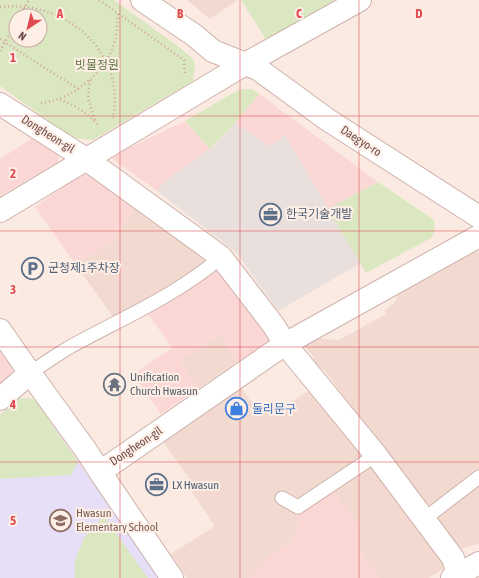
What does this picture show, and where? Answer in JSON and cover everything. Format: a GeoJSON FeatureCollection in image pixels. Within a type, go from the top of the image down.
{"type":"FeatureCollection","features":[{"type":"Feature","properties":{"kind":"street","name":"Daegyo-ro"},"geometry":{"type":"LineString","coordinates":[[142,0],[194,35],[213,51],[266,74],[328,120],[479,217]]}},
{"type":"Feature","properties":{"kind":"street"},"geometry":{"type":"LineString","coordinates":[[0,211],[245,64],[360,0]]}},
{"type":"Feature","properties":{"kind":"street","name":"Dongheon-gil"},"geometry":{"type":"LineString","coordinates":[[0,104],[86,159],[221,257],[274,326],[285,344],[376,455],[423,520],[453,558],[457,577]]}},
{"type":"Feature","properties":{"kind":"street"},"geometry":{"type":"LineString","coordinates":[[285,344],[479,236]]}},
{"type":"Feature","properties":{"kind":"street","name":"Dongheon-gil"},"geometry":{"type":"LineString","coordinates":[[0,330],[100,472],[285,344]]}},
{"type":"Feature","properties":{"kind":"street"},"geometry":{"type":"LineString","coordinates":[[0,399],[30,373]]}},
{"type":"Feature","properties":{"kind":"street"},"geometry":{"type":"LineString","coordinates":[[100,472],[172,578]]}},
{"type":"Feature","properties":{"kind":"street"},"geometry":{"type":"LineString","coordinates":[[457,577],[479,563]]}},
{"type":"Feature","properties":{"kind":"lane"},"geometry":{"type":"LineString","coordinates":[[30,373],[67,349],[155,302],[203,272],[221,257]]}},
{"type":"Feature","properties":{"kind":"lane"},"geometry":{"type":"LineString","coordinates":[[282,498],[298,507],[376,455]]}},
{"type":"Feature","properties":{"kind":"lane"},"geometry":{"type":"LineString","coordinates":[[423,520],[479,477]]}},
{"type":"Feature","properties":{"kind":"path"},"geometry":{"type":"LineString","coordinates":[[24,8],[29,0]]}},
{"type":"Feature","properties":{"kind":"path"},"geometry":{"type":"LineString","coordinates":[[99,0],[184,60],[185,78]]}},
{"type":"Feature","properties":{"kind":"path"},"geometry":{"type":"LineString","coordinates":[[0,7],[14,4],[43,7],[64,15],[82,28],[95,41],[106,60],[114,86],[115,104],[112,122],[119,118]]}},
{"type":"Feature","properties":{"kind":"path"},"geometry":{"type":"LineString","coordinates":[[38,104],[59,100],[78,89],[97,74],[115,42],[118,14]]}},
{"type":"Feature","properties":{"kind":"path"},"geometry":{"type":"LineString","coordinates":[[0,51],[8,37]]}},
{"type":"Feature","properties":{"kind":"path"},"geometry":{"type":"LineString","coordinates":[[0,39],[78,89]]}},
{"type":"Feature","properties":{"kind":"path"},"geometry":{"type":"LineString","coordinates":[[90,80],[88,98],[96,121],[101,129],[97,131]]}},
{"type":"Feature","properties":{"kind":"path"},"geometry":{"type":"LineString","coordinates":[[59,100],[70,103],[96,121]]}},
{"type":"Feature","properties":{"kind":"shaded area"},"geometry":{"type":"Polygon","coordinates":[[[187,0],[238,0],[210,19],[187,0]]]}},
{"type":"Feature","properties":{"kind":"shaded area"},"geometry":{"type":"Polygon","coordinates":[[[259,94],[378,182],[328,209],[285,135],[271,146],[235,123],[259,94]]]}},
{"type":"Feature","properties":{"kind":"shaded area"},"geometry":{"type":"Polygon","coordinates":[[[185,121],[210,149],[166,180],[157,191],[110,157],[185,121]]]}},
{"type":"Feature","properties":{"kind":"shaded area"},"geometry":{"type":"Polygon","coordinates":[[[235,123],[270,146],[285,135],[361,263],[278,311],[237,253],[157,191],[166,180],[213,147],[235,123]]]}},
{"type":"Feature","properties":{"kind":"shaded area"},"geometry":{"type":"Polygon","coordinates":[[[34,137],[59,156],[58,162],[0,196],[0,159],[34,137]]]}},
{"type":"Feature","properties":{"kind":"shaded area"},"geometry":{"type":"Polygon","coordinates":[[[81,174],[99,178],[138,205],[110,243],[76,265],[35,207],[81,174]]]}},
{"type":"Feature","properties":{"kind":"shaded area"},"geometry":{"type":"Polygon","coordinates":[[[138,205],[210,260],[116,321],[76,265],[110,243],[138,205]]]}},
{"type":"Feature","properties":{"kind":"shaded area"},"geometry":{"type":"Polygon","coordinates":[[[471,250],[479,253],[479,544],[458,549],[324,370],[316,365],[312,355],[305,346],[312,338],[339,340],[386,314],[385,310],[394,303],[400,291],[471,250]]]}},
{"type":"Feature","properties":{"kind":"shaded area"},"geometry":{"type":"Polygon","coordinates":[[[221,267],[271,340],[237,362],[220,335],[180,361],[199,388],[161,414],[133,374],[172,348],[147,312],[221,267]]]}},
{"type":"Feature","properties":{"kind":"shaded area"},"geometry":{"type":"Polygon","coordinates":[[[220,335],[237,362],[199,388],[179,361],[220,335]]]}},
{"type":"Feature","properties":{"kind":"shaded area"},"geometry":{"type":"Polygon","coordinates":[[[0,351],[12,367],[14,379],[0,390],[0,351]]]}},
{"type":"Feature","properties":{"kind":"shaded area"},"geometry":{"type":"Polygon","coordinates":[[[314,387],[446,567],[429,578],[379,578],[361,552],[361,529],[299,529],[291,542],[272,554],[249,578],[187,578],[171,554],[215,526],[190,489],[194,485],[163,442],[241,388],[250,400],[271,415],[314,387]]]}},
{"type":"Feature","properties":{"kind":"shaded area","name":"Hwasun Elementary School"},"geometry":{"type":"Polygon","coordinates":[[[19,398],[34,399],[160,578],[0,578],[0,415],[19,398]]]}},
{"type":"Feature","properties":{"kind":"shaded area"},"geometry":{"type":"Polygon","coordinates":[[[333,490],[361,529],[361,552],[379,578],[249,578],[272,554],[291,542],[299,529],[296,514],[333,490]]]}},
{"type":"Feature","properties":{"kind":"green space","name":"빗물정원"},"geometry":{"type":"Polygon","coordinates":[[[0,0],[114,0],[179,47],[194,60],[195,68],[193,81],[93,140],[72,138],[0,86],[0,0]]]}},
{"type":"Feature","properties":{"kind":"green space"},"geometry":{"type":"Polygon","coordinates":[[[241,0],[342,0],[267,41],[241,0]]]}},
{"type":"Feature","properties":{"kind":"green space"},"geometry":{"type":"Polygon","coordinates":[[[240,89],[252,89],[259,94],[235,123],[210,149],[185,121],[240,89]]]}},
{"type":"Feature","properties":{"kind":"green space"},"geometry":{"type":"Polygon","coordinates":[[[378,182],[434,220],[435,231],[431,238],[366,273],[328,209],[378,182]]]}},
{"type":"Feature","properties":{"kind":"green space"},"geometry":{"type":"Polygon","coordinates":[[[19,398],[34,399],[78,462],[71,475],[0,479],[0,415],[19,398]]]}},
{"type":"Feature","properties":{"kind":"green space"},"geometry":{"type":"Polygon","coordinates":[[[104,516],[148,578],[75,578],[75,560],[84,538],[104,516]]]}},
{"type":"Feature","properties":{"kind":"place","name":"한국기술개발"},"geometry":{"type":"Point","coordinates":[270,214]}},
{"type":"Feature","properties":{"kind":"place","name":"군청제1주차장"},"geometry":{"type":"Point","coordinates":[33,268]}},
{"type":"Feature","properties":{"kind":"place","name":"Unification Church Hwasun"},"geometry":{"type":"Point","coordinates":[115,384]}},
{"type":"Feature","properties":{"kind":"place","name":"둘리문구"},"geometry":{"type":"Point","coordinates":[237,409]}},
{"type":"Feature","properties":{"kind":"place","name":"LX Hwasun"},"geometry":{"type":"Point","coordinates":[157,485]}},
{"type":"Feature","properties":{"kind":"place","name":"Hwasun Elementary School"},"geometry":{"type":"Point","coordinates":[60,520]}}]}
